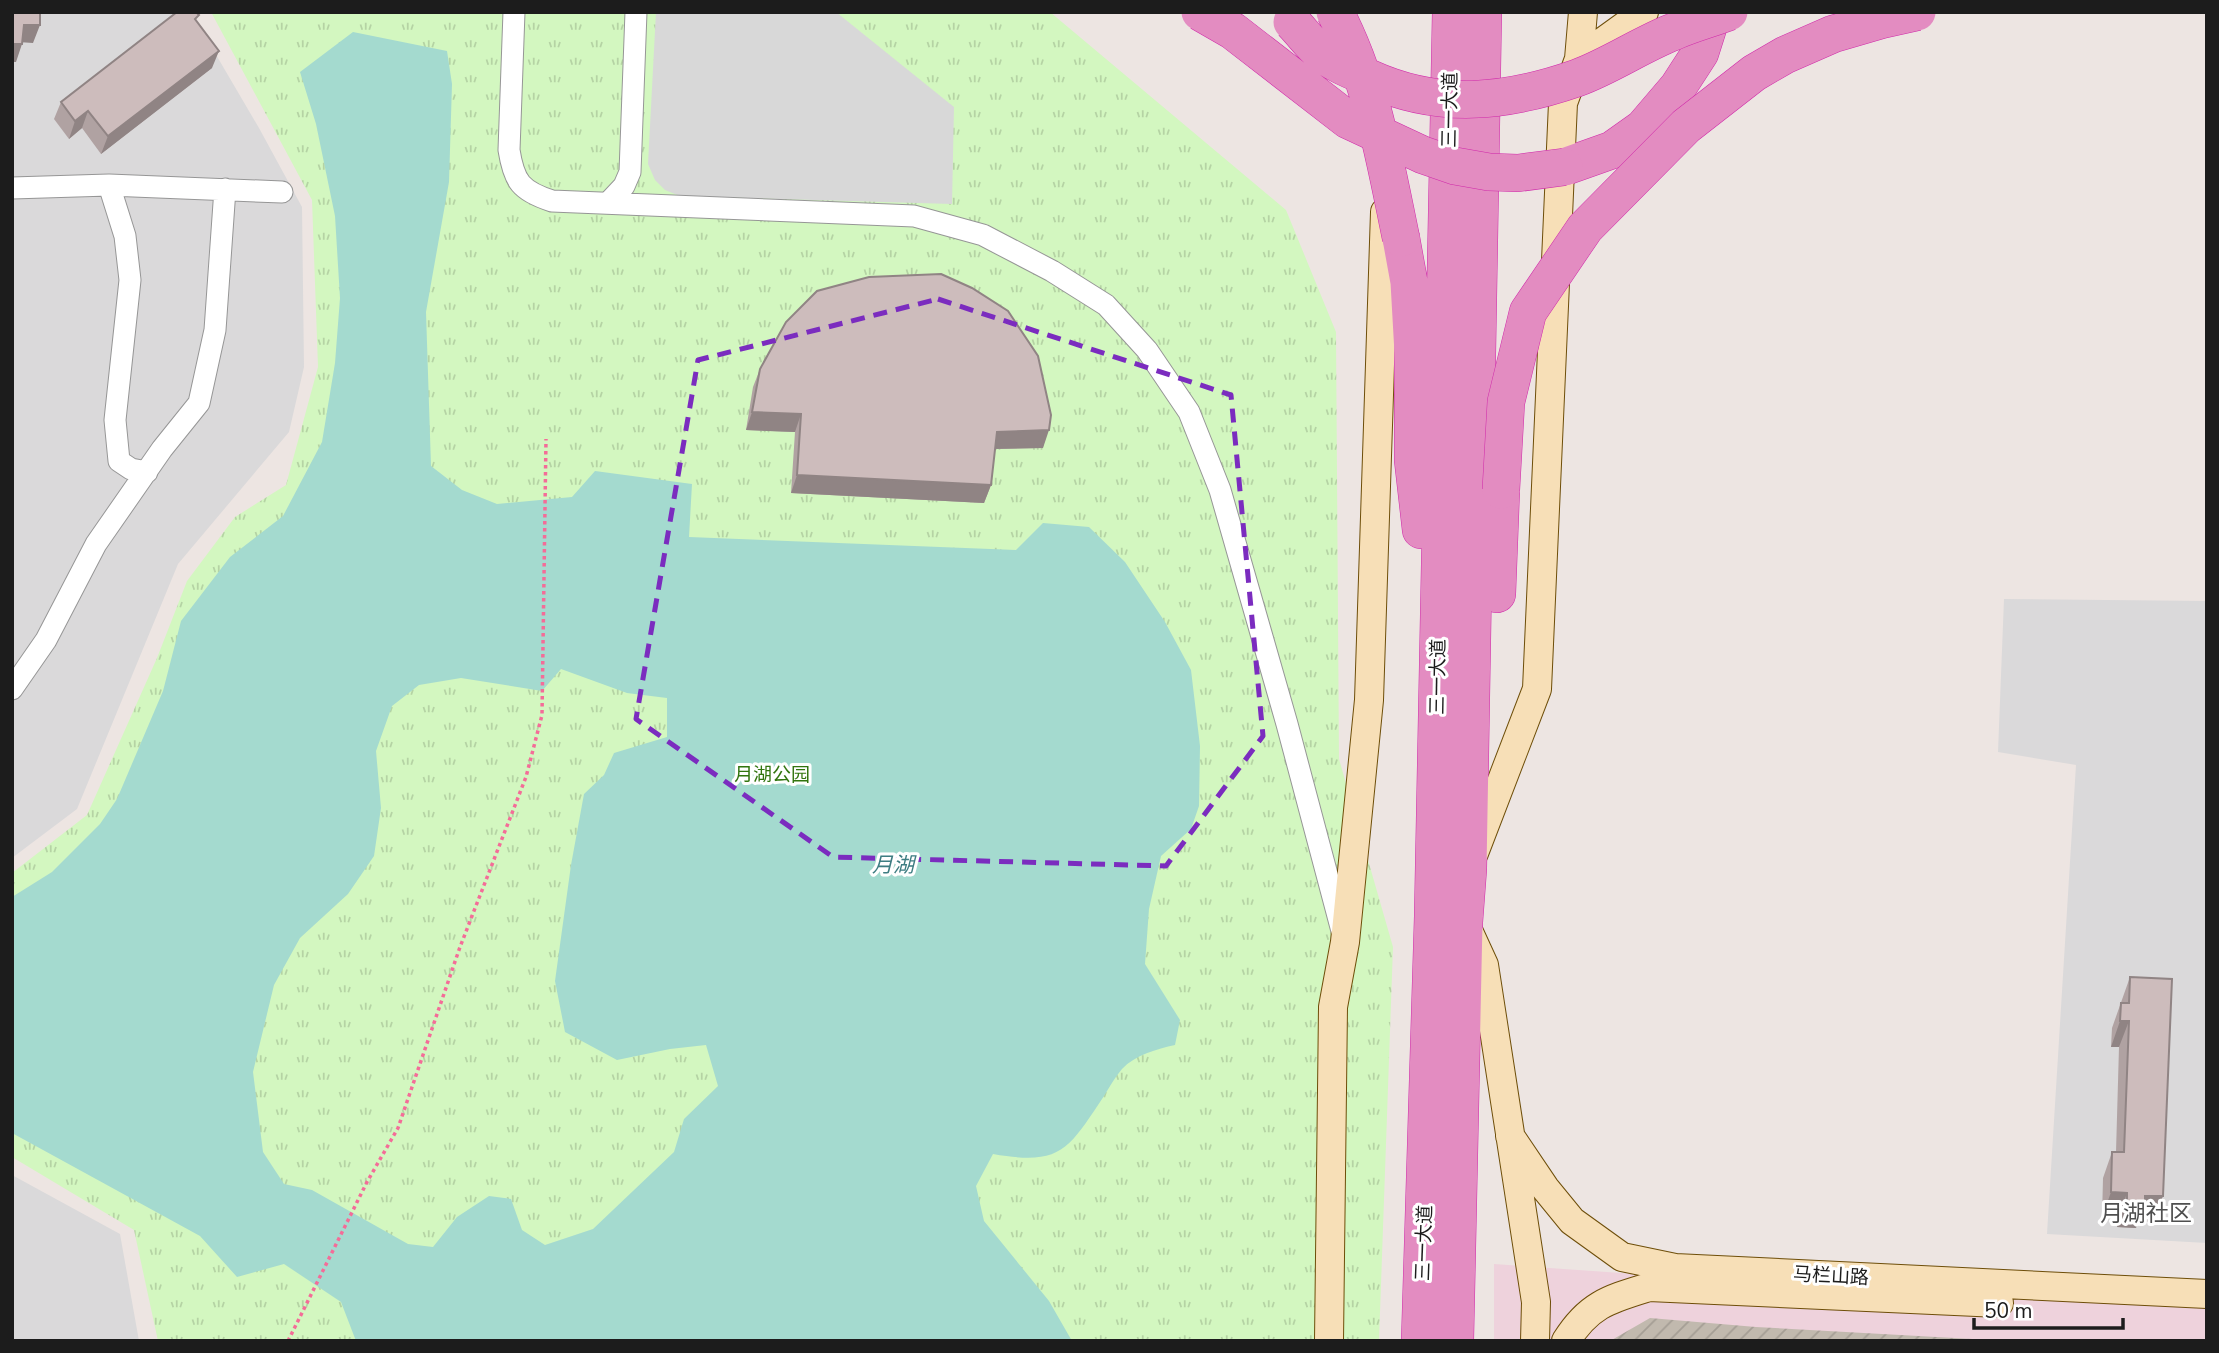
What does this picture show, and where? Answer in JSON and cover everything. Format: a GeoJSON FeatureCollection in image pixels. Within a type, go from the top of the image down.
{"type":"FeatureCollection","features":[{"type":"Feature","properties":{"kind":"highway"},"geometry":{"type":"LineString","coordinates":[[1199,12],[1233,32],[1348,120],[1423,155],[1455,166],[1489,173],[1518,173],[1564,167],[1612,150],[1643,128],[1678,87],[1700,53],[1713,12]]}},
{"type":"Feature","properties":{"kind":"highway"},"geometry":{"type":"LineString","coordinates":[[1288,12],[1292,22],[1321,53],[1349,70],[1388,87],[1458,101],[1501,98],[1579,77],[1672,32],[1729,12]]}},
{"type":"Feature","properties":{"kind":"highway"},"geometry":{"type":"LineString","coordinates":[[1469,783],[1492,715],[1506,402],[1528,312],[1585,228],[1686,126],[1754,73],[1785,55],[1833,34],[1917,12]]}},
{"type":"Feature","properties":{"kind":"highway","name":"三一大道"},"geometry":{"type":"LineString","coordinates":[[1420,1341],[1433,916],[1436,689],[1467,19]]}},
{"type":"Feature","properties":{"kind":"highway","name":"三一大道"},"geometry":{"type":"LineString","coordinates":[[1455,1341],[1469,783],[1467,19]]}},
{"type":"Feature","properties":{"kind":"highway"},"geometry":{"type":"LineString","coordinates":[[1342,20],[1376,122],[1409,282],[1413,353],[1413,460],[1436,689]]}},
{"type":"Feature","properties":{"kind":"main road"},"geometry":{"type":"LineString","coordinates":[[1326,12],[1342,20],[1365,77],[1385,165],[1385,236],[1369,699],[1345,942],[1333,1007],[1329,1341]]}},
{"type":"Feature","properties":{"kind":"main road"},"geometry":{"type":"LineString","coordinates":[[1468,869],[1537,689],[1563,103],[1579,59],[1583,12]]}},
{"type":"Feature","properties":{"kind":"main road"},"geometry":{"type":"LineString","coordinates":[[1579,59],[1644,12]]}},
{"type":"Feature","properties":{"kind":"main road"},"geometry":{"type":"LineString","coordinates":[[1464,922],[1484,965],[1536,1302],[1535,1341]]}},
{"type":"Feature","properties":{"kind":"main road","name":"马栏山路"},"geometry":{"type":"LineString","coordinates":[[1510,1136],[1545,1188],[1572,1221],[1622,1257],[1675,1268],[2207,1294]]}},
{"type":"Feature","properties":{"kind":"main road","name":"马栏山路"},"geometry":{"type":"LineString","coordinates":[[1566,1341],[1579,1321],[1608,1299],[1650,1287],[2207,1314]]}},
{"type":"Feature","properties":{"kind":"street"},"geometry":{"type":"LineString","coordinates":[[514,12],[509,150],[513,172],[522,186],[535,196],[552,201],[914,216],[983,235],[1052,271],[1106,305],[1147,350],[1189,412],[1220,490],[1287,724],[1345,942]]}},
{"type":"Feature","properties":{"kind":"street"},"geometry":{"type":"LineString","coordinates":[[608,203],[624,186],[630,172],[636,12]]}},
{"type":"Feature","properties":{"kind":"street"},"geometry":{"type":"LineString","coordinates":[[630,172],[638,187],[657,205]]}},
{"type":"Feature","properties":{"kind":"street"},"geometry":{"type":"LineString","coordinates":[[109,185],[125,236],[130,280],[115,420],[119,461],[131,469],[148,472]]}},
{"type":"Feature","properties":{"kind":"street"},"geometry":{"type":"LineString","coordinates":[[12,188],[109,185],[282,192]]}},
{"type":"Feature","properties":{"kind":"street"},"geometry":{"type":"LineString","coordinates":[[12,689],[46,640],[96,544],[162,449],[199,403],[215,330],[225,189]]}},
{"type":"Feature","properties":{"kind":"path"},"geometry":{"type":"LineString","coordinates":[[288,1341],[367,1182],[398,1128],[460,947],[526,777],[542,715],[546,439]]}},
{"type":"Feature","properties":{"kind":"highlighted area"},"geometry":{"type":"Polygon","coordinates":[[[938,299],[1231,395],[1263,736],[1166,866],[833,857],[636,719],[698,360],[938,299]]]}},
{"type":"Feature","properties":{"kind":"shaded area"},"geometry":{"type":"Polygon","coordinates":[[[12,12],[191,12],[302,207],[304,367],[289,432],[178,564],[77,809],[12,858],[12,12]]]}},
{"type":"Feature","properties":{"kind":"shaded area"},"geometry":{"type":"Polygon","coordinates":[[[656,12],[836,12],[954,107],[952,204],[680,196],[665,190],[655,180],[648,164],[656,12]]]}},
{"type":"Feature","properties":{"kind":"shaded area"},"geometry":{"type":"Polygon","coordinates":[[[2004,599],[2207,601],[2207,1243],[2047,1234],[2076,765],[1998,752],[2004,599]]]}},
{"type":"Feature","properties":{"kind":"shaded area"},"geometry":{"type":"Polygon","coordinates":[[[12,1175],[120,1234],[139,1341],[12,1341],[12,1175]]]}},
{"type":"Feature","properties":{"kind":"shaded area"},"geometry":{"type":"Polygon","coordinates":[[[1494,1264],[1762,1283],[2207,1303],[2207,1341],[1494,1341],[1494,1264]]]}},
{"type":"Feature","properties":{"kind":"shaded area"},"geometry":{"type":"Polygon","coordinates":[[[1650,1318],[1756,1327],[2009,1341],[1610,1341],[1650,1318]]]}},
{"type":"Feature","properties":{"kind":"green space","name":"月湖公园"},"geometry":{"type":"Polygon","coordinates":[[[211,12],[1050,12],[1286,210],[1336,332],[1339,759],[1393,947],[1379,1341],[158,1341],[134,1230],[12,1157],[12,873],[87,815],[157,658],[187,581],[235,517],[286,485],[318,367],[312,200],[211,12]]]}},
{"type":"Feature","properties":{"kind":"water","name":"月湖"},"geometry":{"type":"Polygon","coordinates":[[[353,32],[447,51],[452,84],[449,182],[426,312],[431,466],[462,490],[497,504],[572,497],[595,471],[692,484],[689,537],[1016,550],[1043,523],[1089,527],[1125,562],[1165,622],[1191,670],[1200,746],[1199,806],[1191,829],[1161,856],[1149,909],[1145,964],[1180,1020],[1175,1045],[1147,1053],[1127,1064],[1081,1130],[1061,1150],[1034,1158],[993,1154],[976,1186],[984,1221],[1049,1301],[1072,1341],[356,1341],[341,1302],[284,1264],[237,1277],[200,1236],[12,1133],[12,897],[52,872],[100,824],[117,799],[163,691],[181,621],[230,557],[283,516],[322,442],[335,363],[340,298],[335,216],[316,124],[300,72],[353,32]],[[561,669],[542,691],[461,678],[419,685],[392,706],[376,751],[381,808],[374,856],[348,894],[300,938],[274,985],[253,1072],[263,1152],[284,1184],[312,1190],[408,1244],[433,1247],[457,1217],[489,1196],[511,1199],[522,1230],[545,1245],[593,1229],[674,1152],[684,1119],[718,1086],[706,1045],[617,1060],[565,1032],[555,981],[584,794],[604,775],[614,753],[667,737],[667,698],[627,693],[561,669]]]}},
{"type":"Feature","properties":{"kind":"building"},"geometry":{"type":"Polygon","coordinates":[[[12,12],[40,12],[40,25],[24,25],[22,44],[12,44],[12,12]]]}},
{"type":"Feature","properties":{"kind":"building"},"geometry":{"type":"Polygon","coordinates":[[[177,12],[196,12],[199,15],[195,19],[219,51],[108,136],[88,111],[75,121],[61,102],[177,12]]]}},
{"type":"Feature","properties":{"kind":"building"},"geometry":{"type":"Polygon","coordinates":[[[941,274],[972,288],[1008,311],[1038,356],[1051,415],[1049,430],[997,432],[991,485],[797,475],[801,414],[752,412],[760,369],[786,322],[817,291],[869,277],[941,274]]]}},
{"type":"Feature","properties":{"kind":"building"},"geometry":{"type":"Polygon","coordinates":[[[2130,977],[2172,979],[2163,1196],[2145,1196],[2145,1202],[2127,1201],[2127,1193],[2111,1192],[2112,1152],[2124,1152],[2129,1021],[2120,1021],[2121,1003],[2129,1003],[2130,977]]]}},
{"type":"Feature","properties":{"kind":"district","name":"月湖社区"},"geometry":{"type":"Point","coordinates":[2146,1213]}}]}
